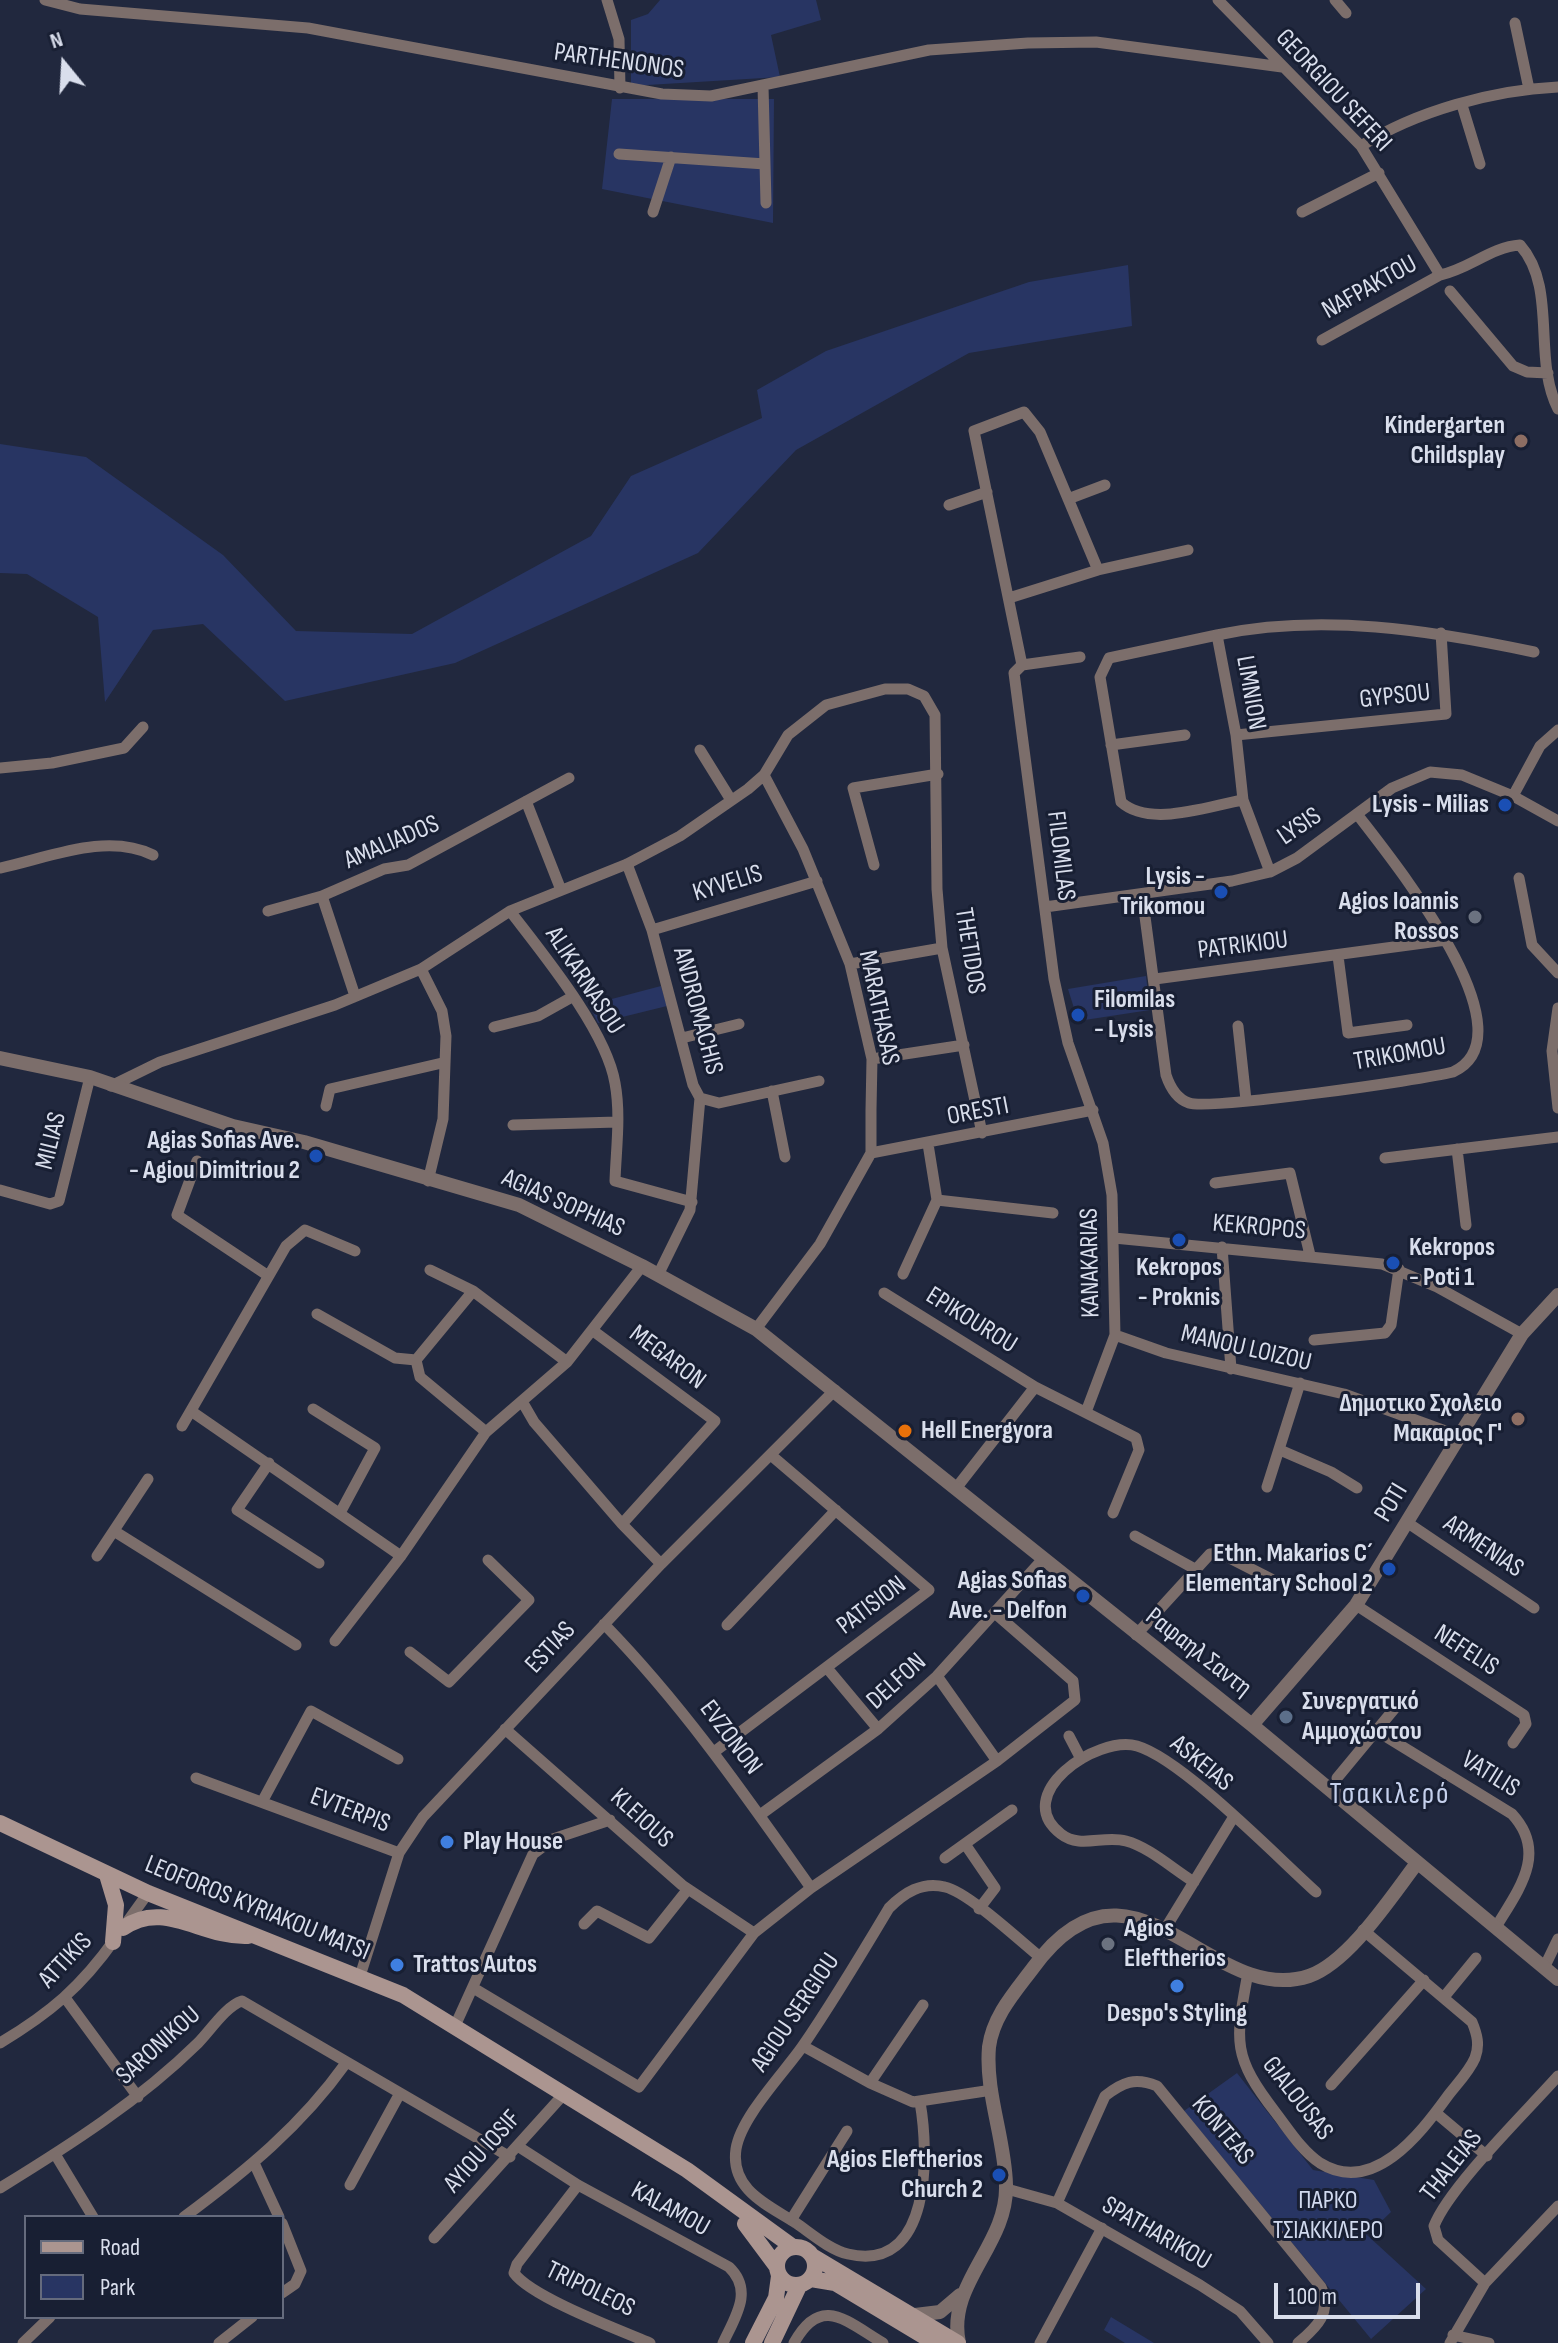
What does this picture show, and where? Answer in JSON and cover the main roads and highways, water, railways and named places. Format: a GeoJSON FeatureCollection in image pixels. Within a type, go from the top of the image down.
{"type":"FeatureCollection","features":[{"type":"Feature","properties":{"kind":"main road","name":"LEOFOROS KYRIAKOU MATSI"},"geometry":{"type":"LineString","coordinates":[[0,1823],[148,1893],[403,1995],[733,2201],[769,2233],[793,2247]]}},
{"type":"Feature","properties":{"kind":"main road"},"geometry":{"type":"LineString","coordinates":[[107,1875],[116,1905],[118,1935],[137,1919],[156,1916],[220,1936],[257,1936]]}},
{"type":"Feature","properties":{"kind":"main road","name":"LEOFOROS KYRIAKOU MATSI"},"geometry":{"type":"LineString","coordinates":[[613,2125],[741,2220],[778,2272]]}},
{"type":"Feature","properties":{"kind":"main road"},"geometry":{"type":"LineString","coordinates":[[753,2343],[776,2298],[780,2256],[793,2247],[803,2248],[958,2343]]}},
{"type":"Feature","properties":{"kind":"main road"},"geometry":{"type":"LineString","coordinates":[[772,2343],[816,2266],[814,2257]]}},
{"type":"Feature","properties":{"kind":"main road"},"geometry":{"type":"LineString","coordinates":[[778,2272],[786,2283],[835,2283],[935,2343]]}},
{"type":"Feature","properties":{"kind":"place","name":"Kindergarten Childsplay"},"geometry":{"type":"Point","coordinates":[1521,441]}},
{"type":"Feature","properties":{"kind":"place","name":"Lysis - Milias"},"geometry":{"type":"Point","coordinates":[1505,805]}},
{"type":"Feature","properties":{"kind":"place","name":"Lysis - Trikomou"},"geometry":{"type":"Point","coordinates":[1221,892]}},
{"type":"Feature","properties":{"kind":"place","name":"Agios Ioannis Rossos"},"geometry":{"type":"Point","coordinates":[1475,917]}},
{"type":"Feature","properties":{"kind":"place","name":"Filomilas - Lysis"},"geometry":{"type":"Point","coordinates":[1078,1015]}},
{"type":"Feature","properties":{"kind":"place","name":"Agias Sofias Ave. - Agiou Dimitriou 2"},"geometry":{"type":"Point","coordinates":[316,1156]}},
{"type":"Feature","properties":{"kind":"place","name":"Kekropos - Proknis"},"geometry":{"type":"Point","coordinates":[1179,1240]}},
{"type":"Feature","properties":{"kind":"place","name":"Kekropos - Poti 1"},"geometry":{"type":"Point","coordinates":[1393,1263]}},
{"type":"Feature","properties":{"kind":"place","name":"Δημοτικο Σχολειο Μακαριος Γ'"},"geometry":{"type":"Point","coordinates":[1518,1419]}},
{"type":"Feature","properties":{"kind":"place","name":"Hell Energyora"},"geometry":{"type":"Point","coordinates":[905,1431]}},
{"type":"Feature","properties":{"kind":"place","name":"Ethn. Makarios C´ Elementary School 2"},"geometry":{"type":"Point","coordinates":[1389,1569]}},
{"type":"Feature","properties":{"kind":"place","name":"Agias Sofias Ave. - Delfon"},"geometry":{"type":"Point","coordinates":[1083,1596]}},
{"type":"Feature","properties":{"kind":"place","name":"Συνεργατικό Αμμοχώστου"},"geometry":{"type":"Point","coordinates":[1286,1717]}},
{"type":"Feature","properties":{"kind":"place","name":"Play House"},"geometry":{"type":"Point","coordinates":[447,1842]}},
{"type":"Feature","properties":{"kind":"place","name":"Agios Eleftherios"},"geometry":{"type":"Point","coordinates":[1108,1944]}},
{"type":"Feature","properties":{"kind":"place","name":"Trattos Autos"},"geometry":{"type":"Point","coordinates":[397,1965]}},
{"type":"Feature","properties":{"kind":"place","name":"Despo's Styling"},"geometry":{"type":"Point","coordinates":[1177,1986]}},
{"type":"Feature","properties":{"kind":"place","name":"Agios Eleftherios Church 2"},"geometry":{"type":"Point","coordinates":[999,2175]}},
{"type":"Feature","properties":{"kind":"district","name":"Τσακιλερό"},"geometry":{"type":"Point","coordinates":[1390,1795]}},
{"type":"Feature","properties":{"kind":"park label","name":"ΠΑΡΚΟ ΤΣΙΑΚΚΙΛΕΡΟ"},"geometry":{"type":"Point","coordinates":[1328,2216]}}]}
